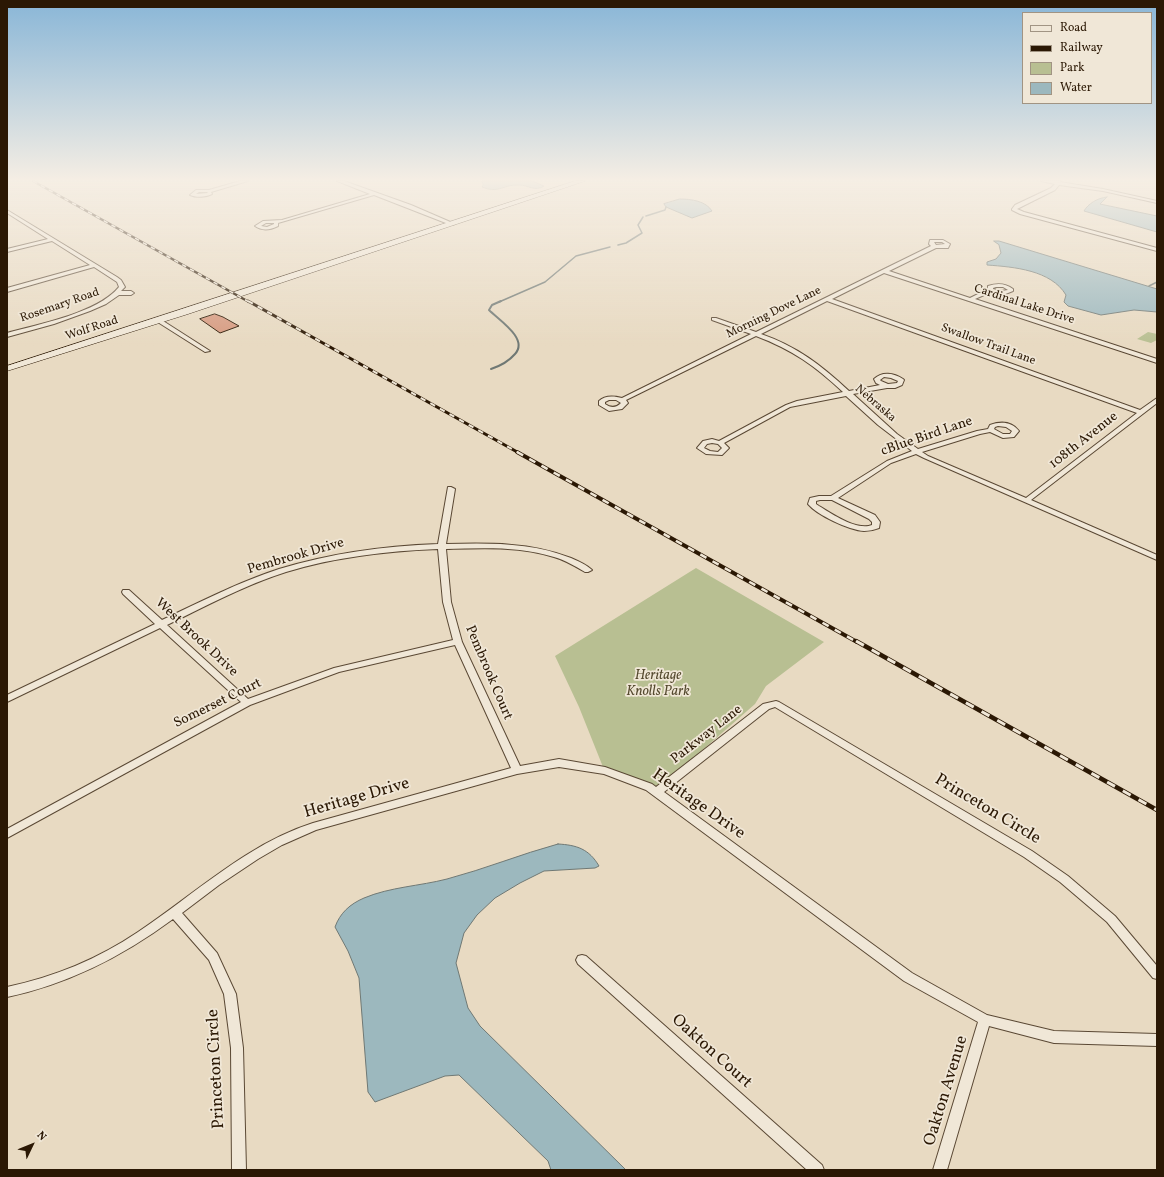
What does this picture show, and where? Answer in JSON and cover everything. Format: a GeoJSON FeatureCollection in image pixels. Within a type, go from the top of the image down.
{"type":"FeatureCollection","features":[{"type":"Feature","properties":{"kind":"main road","name":"Wolf Road"},"geometry":{"type":"LineString","coordinates":[[7,369],[224,300],[417,236]]}},
{"type":"Feature","properties":{"kind":"street"},"geometry":{"type":"LineString","coordinates":[[48,236],[119,281],[122,287],[118,293]]}},
{"type":"Feature","properties":{"kind":"street"},"geometry":{"type":"LineString","coordinates":[[1107,236],[1157,250]]}},
{"type":"Feature","properties":{"kind":"street"},"geometry":{"type":"LineString","coordinates":[[7,252],[53,239]]}},
{"type":"Feature","properties":{"kind":"street","name":"Morning Dove Lane"},"geometry":{"type":"LineString","coordinates":[[622,400],[935,246]]}},
{"type":"Feature","properties":{"kind":"street"},"geometry":{"type":"LineString","coordinates":[[7,290],[94,265]]}},
{"type":"Feature","properties":{"kind":"street","name":"Cardinal Lake Drive"},"geometry":{"type":"LineString","coordinates":[[884,271],[1157,361]]}},
{"type":"Feature","properties":{"kind":"street"},"geometry":{"type":"LineString","coordinates":[[971,300],[991,290]]}},
{"type":"Feature","properties":{"kind":"street"},"geometry":{"type":"LineString","coordinates":[[118,293],[131,293]]}},
{"type":"Feature","properties":{"kind":"street","name":"Rosemary Road"},"geometry":{"type":"LineString","coordinates":[[7,335],[91,309],[106,303],[118,293]]}},
{"type":"Feature","properties":{"kind":"street","name":"Swallow Trail Lane"},"geometry":{"type":"LineString","coordinates":[[827,299],[1141,412]]}},
{"type":"Feature","properties":{"kind":"street","name":"Nebraska"},"geometry":{"type":"LineString","coordinates":[[714,319],[794,351],[808,360],[907,446],[916,452],[1157,558]]}},
{"type":"Feature","properties":{"kind":"street"},"geometry":{"type":"LineString","coordinates":[[158,320],[207,351]]}},
{"type":"Feature","properties":{"kind":"street"},"geometry":{"type":"LineString","coordinates":[[720,442],[788,406],[887,386]]}},
{"type":"Feature","properties":{"kind":"street","name":"108th Avenue"},"geometry":{"type":"LineString","coordinates":[[1026,501],[1157,400]]}},
{"type":"Feature","properties":{"kind":"street","name":"cBlue Bird Lane"},"geometry":{"type":"LineString","coordinates":[[833,498],[872,517],[876,522],[876,526],[872,529],[865,530],[857,528],[816,508],[812,504],[813,500],[819,498],[833,498],[880,467],[916,452],[979,432],[991,430]]}},
{"type":"Feature","properties":{"kind":"street","name":"Pembrook Court"},"geometry":{"type":"LineString","coordinates":[[451,489],[442,546],[447,602],[458,642],[517,770]]}},
{"type":"Feature","properties":{"kind":"street","name":"Pembrook Drive"},"geometry":{"type":"LineString","coordinates":[[7,700],[229,591],[294,568],[328,560],[372,552],[442,546],[520,547],[549,552],[572,560],[588,570]]}},
{"type":"Feature","properties":{"kind":"street","name":"West Brook Drive"},"geometry":{"type":"LineString","coordinates":[[126,592],[247,703]]}},
{"type":"Feature","properties":{"kind":"street","name":"Somerset Court"},"geometry":{"type":"LineString","coordinates":[[7,834],[247,703],[337,670],[458,642]]}},
{"type":"Feature","properties":{"kind":"street","name":"Parkway Lane"},"geometry":{"type":"LineString","coordinates":[[656,793],[766,706],[776,704]]}},
{"type":"Feature","properties":{"kind":"street","name":"Princeton Circle"},"geometry":{"type":"LineString","coordinates":[[776,704],[1028,854],[1064,879],[1111,919],[1157,974]]}},
{"type":"Feature","properties":{"kind":"street","name":"Heritage Drive"},"geometry":{"type":"LineString","coordinates":[[7,992],[46,982],[90,964],[126,946],[258,853],[313,827],[517,770],[559,763],[605,771],[649,787],[908,977],[985,1020],[1054,1036],[1157,1040]]}},
{"type":"Feature","properties":{"kind":"street","name":"Princeton Circle"},"geometry":{"type":"LineString","coordinates":[[174,912],[213,957],[230,994],[237,1048],[238,1170]]}},
{"type":"Feature","properties":{"kind":"street","name":"Oakton Court"},"geometry":{"type":"LineString","coordinates":[[582,960],[817,1170]]}},
{"type":"Feature","properties":{"kind":"street","name":"Oakton Avenue"},"geometry":{"type":"LineString","coordinates":[[940,1170],[985,1020]]}},
{"type":"Feature","properties":{"kind":"green space"},"geometry":{"type":"Polygon","coordinates":[[[1148,332],[1157,334],[1157,340],[1151,343],[1137,339],[1148,332]]]}},
{"type":"Feature","properties":{"kind":"green space","name":"Heritage Knolls Park"},"geometry":{"type":"Polygon","coordinates":[[[696,568],[824,642],[766,686],[755,704],[657,790],[603,767],[579,707],[555,656],[696,568]]]}},
{"type":"Feature","properties":{"kind":"water"},"geometry":{"type":"Polygon","coordinates":[[[994,241],[999,241],[1157,289],[1157,312],[1134,310],[1101,315],[1068,306],[1064,302],[1066,295],[1051,280],[1042,275],[1031,271],[1009,267],[987,265],[987,262],[996,259],[1001,253],[999,245],[994,241]]]}},
{"type":"Feature","properties":{"kind":"water"},"geometry":{"type":"Polygon","coordinates":[[[558,844],[571,845],[582,849],[595,860],[599,866],[595,868],[544,871],[495,898],[477,915],[464,933],[456,963],[468,1008],[480,1026],[626,1170],[551,1170],[548,1161],[459,1075],[445,1076],[375,1102],[368,1092],[359,978],[348,951],[335,927],[343,913],[354,903],[374,894],[447,879],[558,844]]]}},
{"type":"Feature","properties":{"kind":"building"},"geometry":{"type":"Polygon","coordinates":[[[215,314],[239,326],[220,333],[200,319],[215,314]]]}},
{"type":"Feature","properties":{"kind":"waterway"},"geometry":{"type":"LineString","coordinates":[[618,245],[626,243],[637,236]]}},
{"type":"Feature","properties":{"kind":"waterway"},"geometry":{"type":"LineString","coordinates":[[499,302],[545,282],[576,256],[610,247]]}},
{"type":"Feature","properties":{"kind":"waterway"},"geometry":{"type":"LineString","coordinates":[[1149,286],[1157,282]]}},
{"type":"Feature","properties":{"kind":"waterway"},"geometry":{"type":"LineString","coordinates":[[491,369],[510,359],[518,348],[516,336],[489,310],[492,305],[501,301]]}},
{"type":"Feature","properties":{"kind":"railway"},"geometry":{"type":"LineString","coordinates":[[131,236],[249,302]]}},
{"type":"Feature","properties":{"kind":"railway"},"geometry":{"type":"LineString","coordinates":[[248,301],[519,453]]}},
{"type":"Feature","properties":{"kind":"railway"},"geometry":{"type":"LineString","coordinates":[[517,452],[857,642]]}},
{"type":"Feature","properties":{"kind":"railway"},"geometry":{"type":"LineString","coordinates":[[856,641],[1157,810]]}}]}
